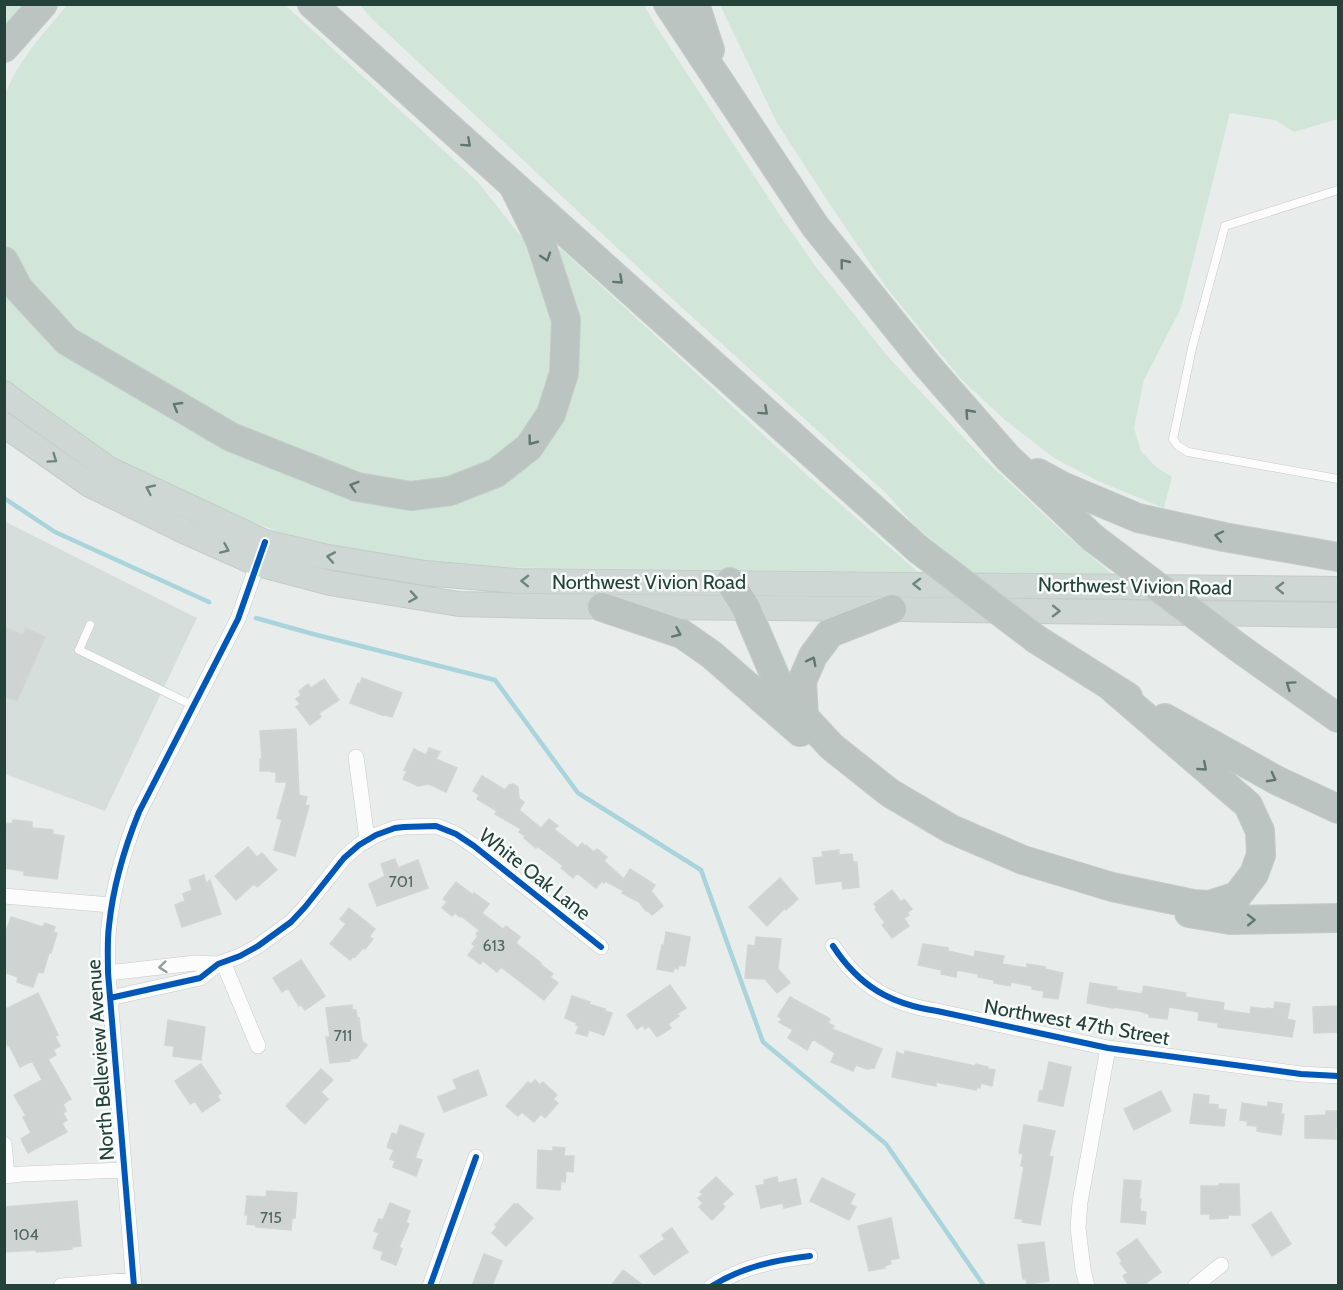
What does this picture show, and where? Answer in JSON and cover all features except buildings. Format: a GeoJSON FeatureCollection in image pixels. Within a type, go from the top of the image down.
{"type":"FeatureCollection","features":[{"type":"Feature","properties":{"kind":"highway"},"geometry":{"type":"LineString","coordinates":[[4,70],[10,41],[43,4]]}},
{"type":"Feature","properties":{"kind":"highway"},"geometry":{"type":"LineString","coordinates":[[312,4],[918,549],[1036,639],[1111,687],[1276,780],[1338,809]]}},
{"type":"Feature","properties":{"kind":"highway"},"geometry":{"type":"LineString","coordinates":[[339,4],[423,104]]}},
{"type":"Feature","properties":{"kind":"highway"},"geometry":{"type":"LineString","coordinates":[[668,4],[815,226],[926,364],[1008,456],[1093,538],[1239,648],[1338,718]]}},
{"type":"Feature","properties":{"kind":"highway"},"geometry":{"type":"LineString","coordinates":[[694,4],[722,86]]}},
{"type":"Feature","properties":{"kind":"highway"},"geometry":{"type":"LineString","coordinates":[[4,261],[18,288],[67,341],[231,437],[357,488],[411,496],[450,491],[496,474],[529,447],[551,414],[564,373],[566,320],[540,240],[513,185]]}},
{"type":"Feature","properties":{"kind":"highway"},"geometry":{"type":"LineString","coordinates":[[1008,456],[1062,486],[1138,518],[1224,537],[1338,557]]}},
{"type":"Feature","properties":{"kind":"highway"},"geometry":{"type":"LineString","coordinates":[[730,582],[746,608],[778,683],[804,717],[832,747],[890,793],[951,829],[1023,860],[1112,887],[1193,904],[1210,905],[1237,896],[1254,874],[1261,855],[1260,831],[1248,805],[1111,687]]}},
{"type":"Feature","properties":{"kind":"highway"},"geometry":{"type":"LineString","coordinates":[[602,607],[682,634],[712,655],[876,798],[933,832],[1061,884],[1143,904],[1230,920],[1338,918]]}},
{"type":"Feature","properties":{"kind":"highway"},"geometry":{"type":"LineString","coordinates":[[804,717],[802,681],[813,656],[830,633],[892,609]]}},
{"type":"Feature","properties":{"kind":"main road","name":"Northwest Vivion Road"},"geometry":{"type":"LineString","coordinates":[[4,393],[110,469],[261,553],[330,583],[459,604],[1338,615]]}},
{"type":"Feature","properties":{"kind":"main road","name":"Northwest Vivion Road"},"geometry":{"type":"LineString","coordinates":[[4,425],[90,485],[186,532],[261,553],[323,556],[425,573],[516,581],[1338,589]]}},
{"type":"Feature","properties":{"kind":"street","name":"North Belleview Avenue"},"geometry":{"type":"LineString","coordinates":[[133,1283],[108,973],[108,929],[111,905],[118,870],[139,812],[238,619],[261,553]]}},
{"type":"Feature","properties":{"kind":"street"},"geometry":{"type":"LineString","coordinates":[[356,757],[367,839]]}},
{"type":"Feature","properties":{"kind":"street","name":"White Oak Lane"},"geometry":{"type":"LineString","coordinates":[[110,998],[200,978],[220,963],[258,946],[291,922],[344,858],[359,844],[385,831],[405,827],[436,826],[456,834],[601,947]]}},
{"type":"Feature","properties":{"kind":"street"},"geometry":{"type":"LineString","coordinates":[[4,896],[111,905]]}},
{"type":"Feature","properties":{"kind":"street","name":"Northwest 47th Street"},"geometry":{"type":"LineString","coordinates":[[833,946],[843,961],[869,986],[885,996],[918,1008],[1108,1048],[1302,1074],[1338,1076]]}},
{"type":"Feature","properties":{"kind":"street","name":"White Oak Lane"},"geometry":{"type":"LineString","coordinates":[[108,973],[195,963],[220,963]]}},
{"type":"Feature","properties":{"kind":"street"},"geometry":{"type":"LineString","coordinates":[[220,963],[258,1046]]}},
{"type":"Feature","properties":{"kind":"street"},"geometry":{"type":"LineString","coordinates":[[1087,1286],[1078,1228],[1080,1202],[1108,1048]]}},
{"type":"Feature","properties":{"kind":"street"},"geometry":{"type":"LineString","coordinates":[[4,1144],[6,1175],[124,1170]]}},
{"type":"Feature","properties":{"kind":"street"},"geometry":{"type":"LineString","coordinates":[[430,1286],[476,1156]]}},
{"type":"Feature","properties":{"kind":"street"},"geometry":{"type":"LineString","coordinates":[[712,1286],[737,1272],[758,1265],[810,1256]]}},
{"type":"Feature","properties":{"kind":"street"},"geometry":{"type":"LineString","coordinates":[[1195,1286],[1221,1265]]}},
{"type":"Feature","properties":{"kind":"street"},"geometry":{"type":"LineString","coordinates":[[61,1286],[133,1283]]}},
{"type":"Feature","properties":{"kind":"lane"},"geometry":{"type":"LineString","coordinates":[[1338,190],[1225,226],[1192,348],[1173,439],[1188,453],[1338,479]]}},
{"type":"Feature","properties":{"kind":"lane"},"geometry":{"type":"LineString","coordinates":[[90,625],[79,650],[194,706]]}},
{"type":"Feature","properties":{"kind":"shaded area"},"geometry":{"type":"Polygon","coordinates":[[[4,521],[197,618],[105,811],[5,774],[4,521]]]}},
{"type":"Feature","properties":{"kind":"green space"},"geometry":{"type":"Polygon","coordinates":[[[4,5],[23,5],[5,25],[4,5]]]}},
{"type":"Feature","properties":{"kind":"green space"},"geometry":{"type":"Polygon","coordinates":[[[67,5],[285,5],[477,181],[528,245],[556,323],[550,391],[513,446],[469,475],[420,485],[334,468],[222,420],[97,347],[42,297],[5,247],[5,95],[24,59],[67,5]]]}},
{"type":"Feature","properties":{"kind":"green space"},"geometry":{"type":"Polygon","coordinates":[[[360,5],[644,5],[783,220],[819,271],[890,359],[982,457],[1112,574],[973,574],[914,525],[887,494],[644,273],[372,19],[360,5]]]}},
{"type":"Feature","properties":{"kind":"green space"},"geometry":{"type":"Polygon","coordinates":[[[720,5],[1338,5],[1338,119],[1294,132],[1275,120],[1230,113],[1181,308],[1144,380],[1134,428],[1141,451],[1156,467],[1172,477],[1164,508],[1100,482],[1054,458],[1006,421],[961,379],[886,287],[777,123],[720,5]]]}},
{"type":"Feature","properties":{"kind":"green space"},"geometry":{"type":"Polygon","coordinates":[[[560,248],[807,475],[918,572],[463,567],[348,550],[280,532],[201,503],[128,466],[73,431],[18,392],[5,379],[4,291],[12,303],[53,345],[185,428],[276,467],[432,504],[555,425],[555,254],[560,248]]]}},
{"type":"Feature","properties":{"kind":"waterway"},"geometry":{"type":"LineString","coordinates":[[4,498],[55,532],[209,602]]}},
{"type":"Feature","properties":{"kind":"waterway"},"geometry":{"type":"LineString","coordinates":[[256,618],[495,680],[578,793],[701,870],[763,1042],[886,1144],[984,1286]]}},
{"type":"Feature","properties":{"kind":"cycle path"},"geometry":{"type":"LineString","coordinates":[[134,1286],[108,973],[108,932],[113,897],[124,854],[139,812],[238,619],[265,542]]}},
{"type":"Feature","properties":{"kind":"cycle path"},"geometry":{"type":"LineString","coordinates":[[110,998],[200,978],[218,964],[258,946],[291,922],[344,858],[359,845],[376,835],[404,827],[436,826],[456,834],[601,947]]}},
{"type":"Feature","properties":{"kind":"cycle path"},"geometry":{"type":"LineString","coordinates":[[833,946],[854,972],[877,991],[920,1008],[1108,1048],[1301,1074],[1338,1076]]}},
{"type":"Feature","properties":{"kind":"cycle path"},"geometry":{"type":"LineString","coordinates":[[430,1286],[476,1157]]}},
{"type":"Feature","properties":{"kind":"cycle path"},"geometry":{"type":"LineString","coordinates":[[712,1286],[723,1279],[759,1265],[810,1256]]}}]}
